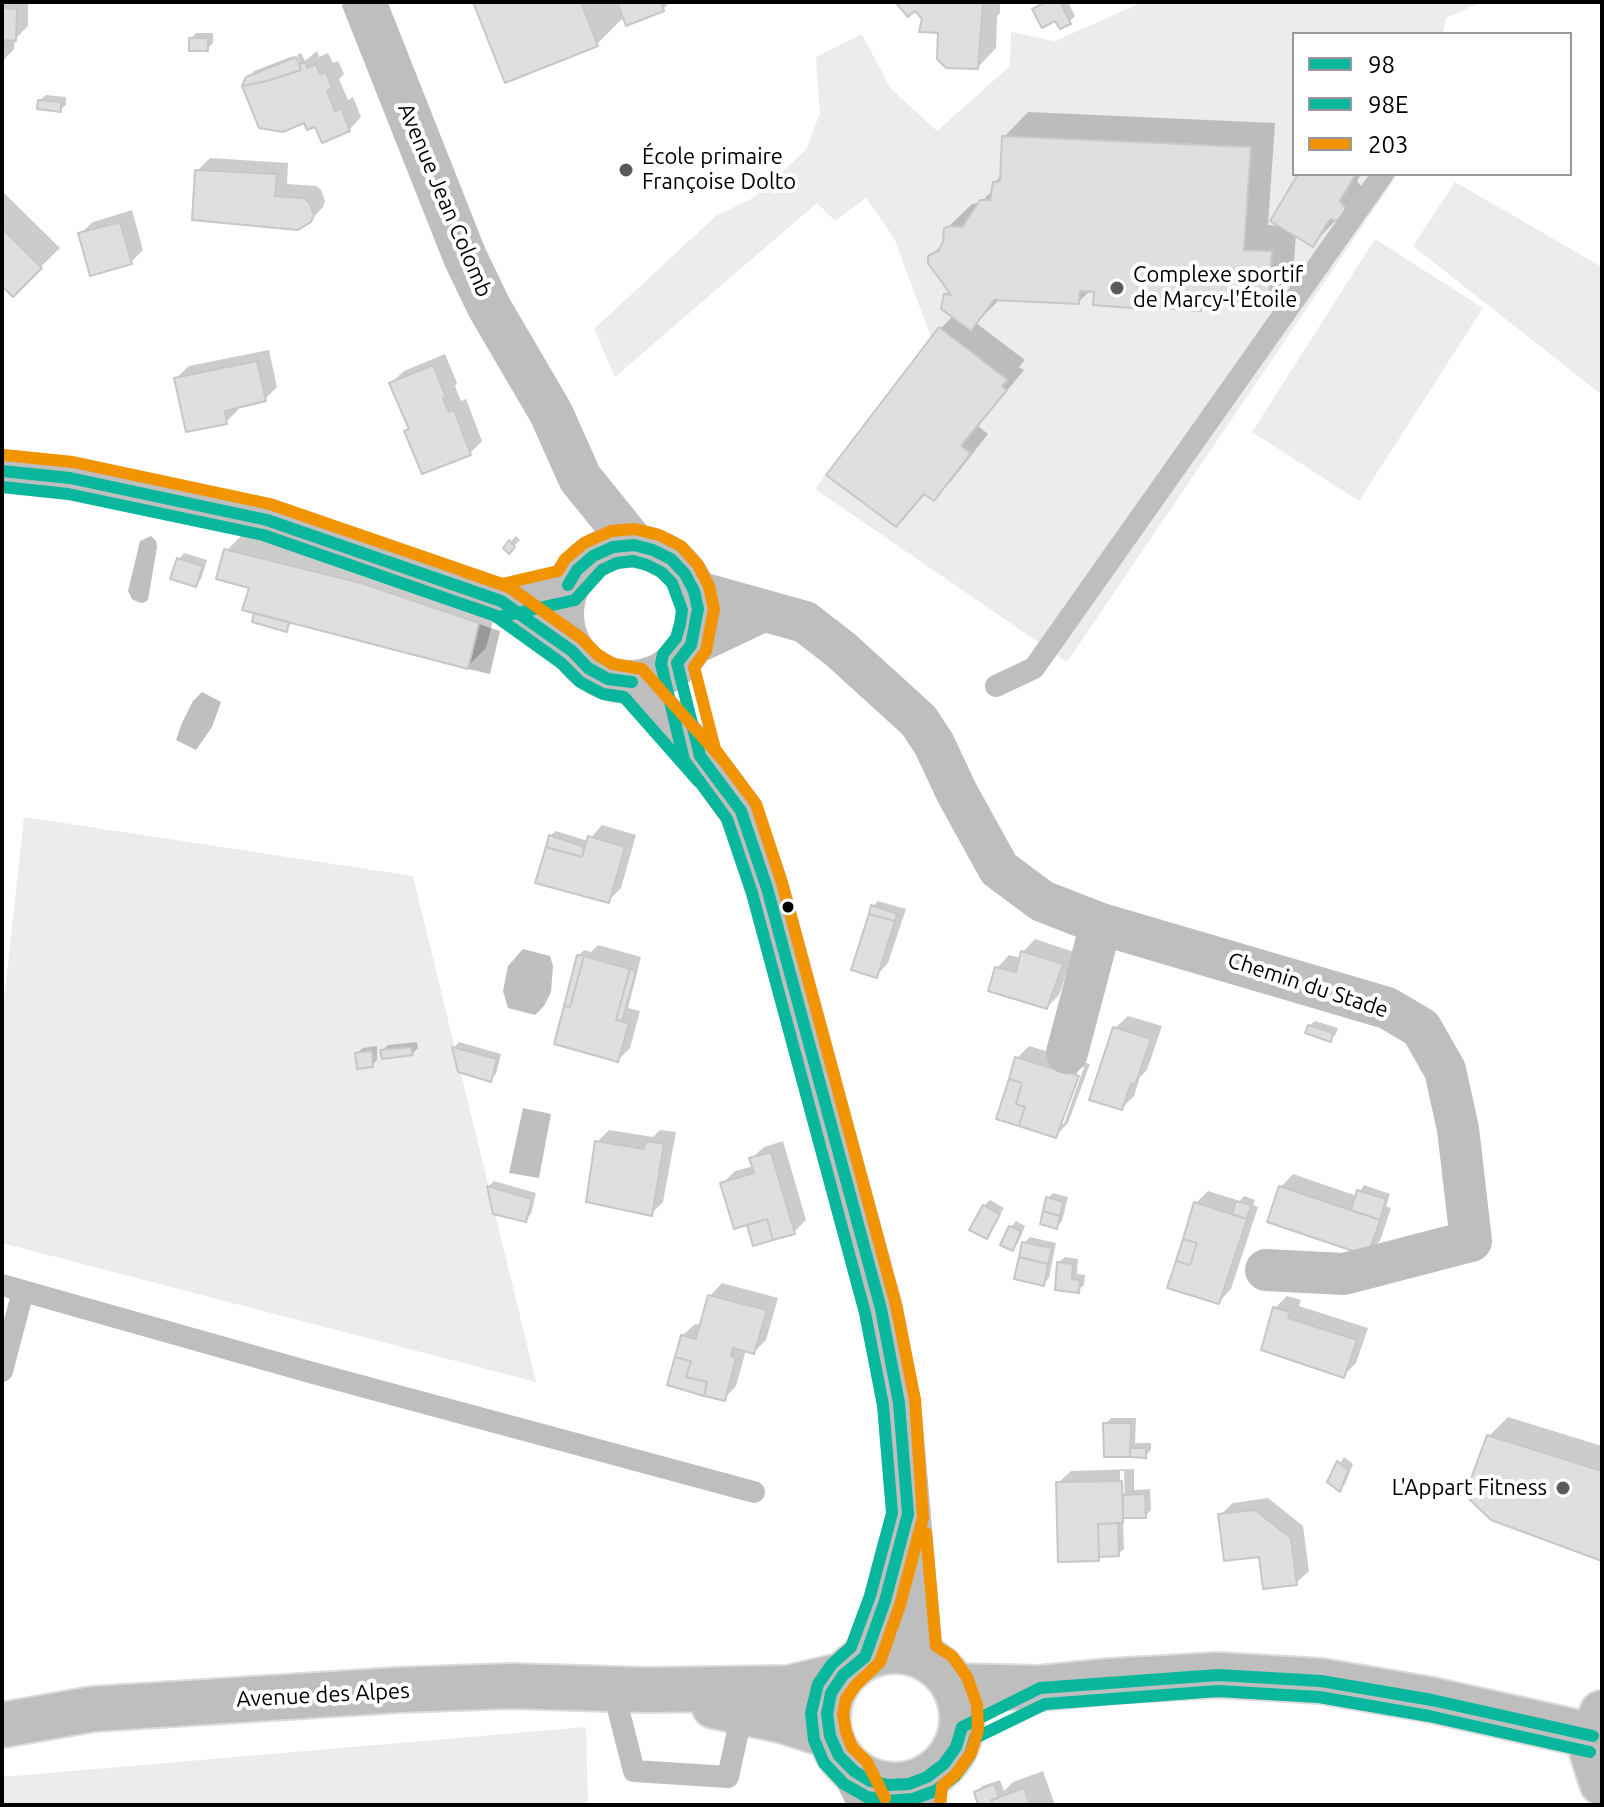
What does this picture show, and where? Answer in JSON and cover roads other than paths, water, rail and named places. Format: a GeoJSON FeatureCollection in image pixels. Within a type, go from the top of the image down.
{"type":"FeatureCollection","features":[{"type":"Feature","properties":{"kind":"street","name":"Avenue Jean Colomb"},"geometry":{"type":"LineString","coordinates":[[364,2],[465,257],[489,307],[551,413],[580,478],[634,545]]}},
{"type":"Feature","properties":{"kind":"street"},"geometry":{"type":"LineString","coordinates":[[2,471],[70,478],[267,520],[501,601],[572,651],[588,668],[608,679],[632,682],[656,676],[684,654],[763,611]]}},
{"type":"Feature","properties":{"kind":"street","name":"Avenue Jean Colomb"},"geometry":{"type":"LineString","coordinates":[[572,578],[580,478]]}},
{"type":"Feature","properties":{"kind":"street"},"geometry":{"type":"LineString","coordinates":[[572,651],[564,630],[562,607],[572,578],[593,556],[613,547],[634,545],[671,559],[685,574],[694,591],[698,609],[696,627],[684,654],[700,756]]}},
{"type":"Feature","properties":{"kind":"street"},"geometry":{"type":"LineString","coordinates":[[501,601],[572,578]]}},
{"type":"Feature","properties":{"kind":"street","name":"Chemin du Stade"},"geometry":{"type":"LineString","coordinates":[[694,591],[805,622],[841,650],[919,721],[999,869],[1042,901],[1101,924],[1387,1008],[1421,1028],[1445,1070],[1458,1129],[1471,1241],[1344,1274],[1266,1270]]}},
{"type":"Feature","properties":{"kind":"street"},"geometry":{"type":"LineString","coordinates":[[632,682],[700,756],[741,811],[767,888],[881,1309],[899,1403],[921,1655]]}},
{"type":"Feature","properties":{"kind":"street"},"geometry":{"type":"LineString","coordinates":[[1067,1053],[1101,924]]}},
{"type":"Feature","properties":{"kind":"street"},"geometry":{"type":"LineString","coordinates":[[854,1666],[883,1651],[903,1651],[921,1655],[941,1668],[958,1706],[956,1747],[926,1791],[909,1784],[889,1785],[870,1781],[862,1788],[839,1756],[830,1736],[827,1714],[831,1693],[854,1666],[885,1601],[908,1514]]}},
{"type":"Feature","properties":{"kind":"street","name":"Avenue des Alpes"},"geometry":{"type":"LineString","coordinates":[[2,1725],[93,1709],[367,1692],[511,1686],[629,1690],[788,1688],[854,1666]]}},
{"type":"Feature","properties":{"kind":"street"},"geometry":{"type":"LineString","coordinates":[[958,1706],[1040,1688],[1218,1675],[1321,1681],[1597,1724],[1592,1752],[1602,1783]]}},
{"type":"Feature","properties":{"kind":"street","name":"Avenue des Alpes"},"geometry":{"type":"LineString","coordinates":[[629,1690],[784,1721],[830,1736]]}},
{"type":"Feature","properties":{"kind":"lane"},"geometry":{"type":"LineString","coordinates":[[996,686],[1034,668],[1382,176]]}},
{"type":"Feature","properties":{"kind":"lane"},"geometry":{"type":"LineString","coordinates":[[2,1371],[12,1288],[754,1492]]}},
{"type":"Feature","properties":{"kind":"lane"},"geometry":{"type":"LineString","coordinates":[[629,1690],[634,1771],[728,1777],[742,1713]]}},
{"type":"Feature","properties":{"kind":"place","name":"École primaire Françoise Dolto"},"geometry":{"type":"Point","coordinates":[626,170]}},
{"type":"Feature","properties":{"kind":"place","name":"Complexe sportif de Marcy-l'Étoile"},"geometry":{"type":"Point","coordinates":[1117,288]}},
{"type":"Feature","properties":{"kind":"place","name":"L'Appart Fitness"},"geometry":{"type":"Point","coordinates":[1563,1488]}}]}
